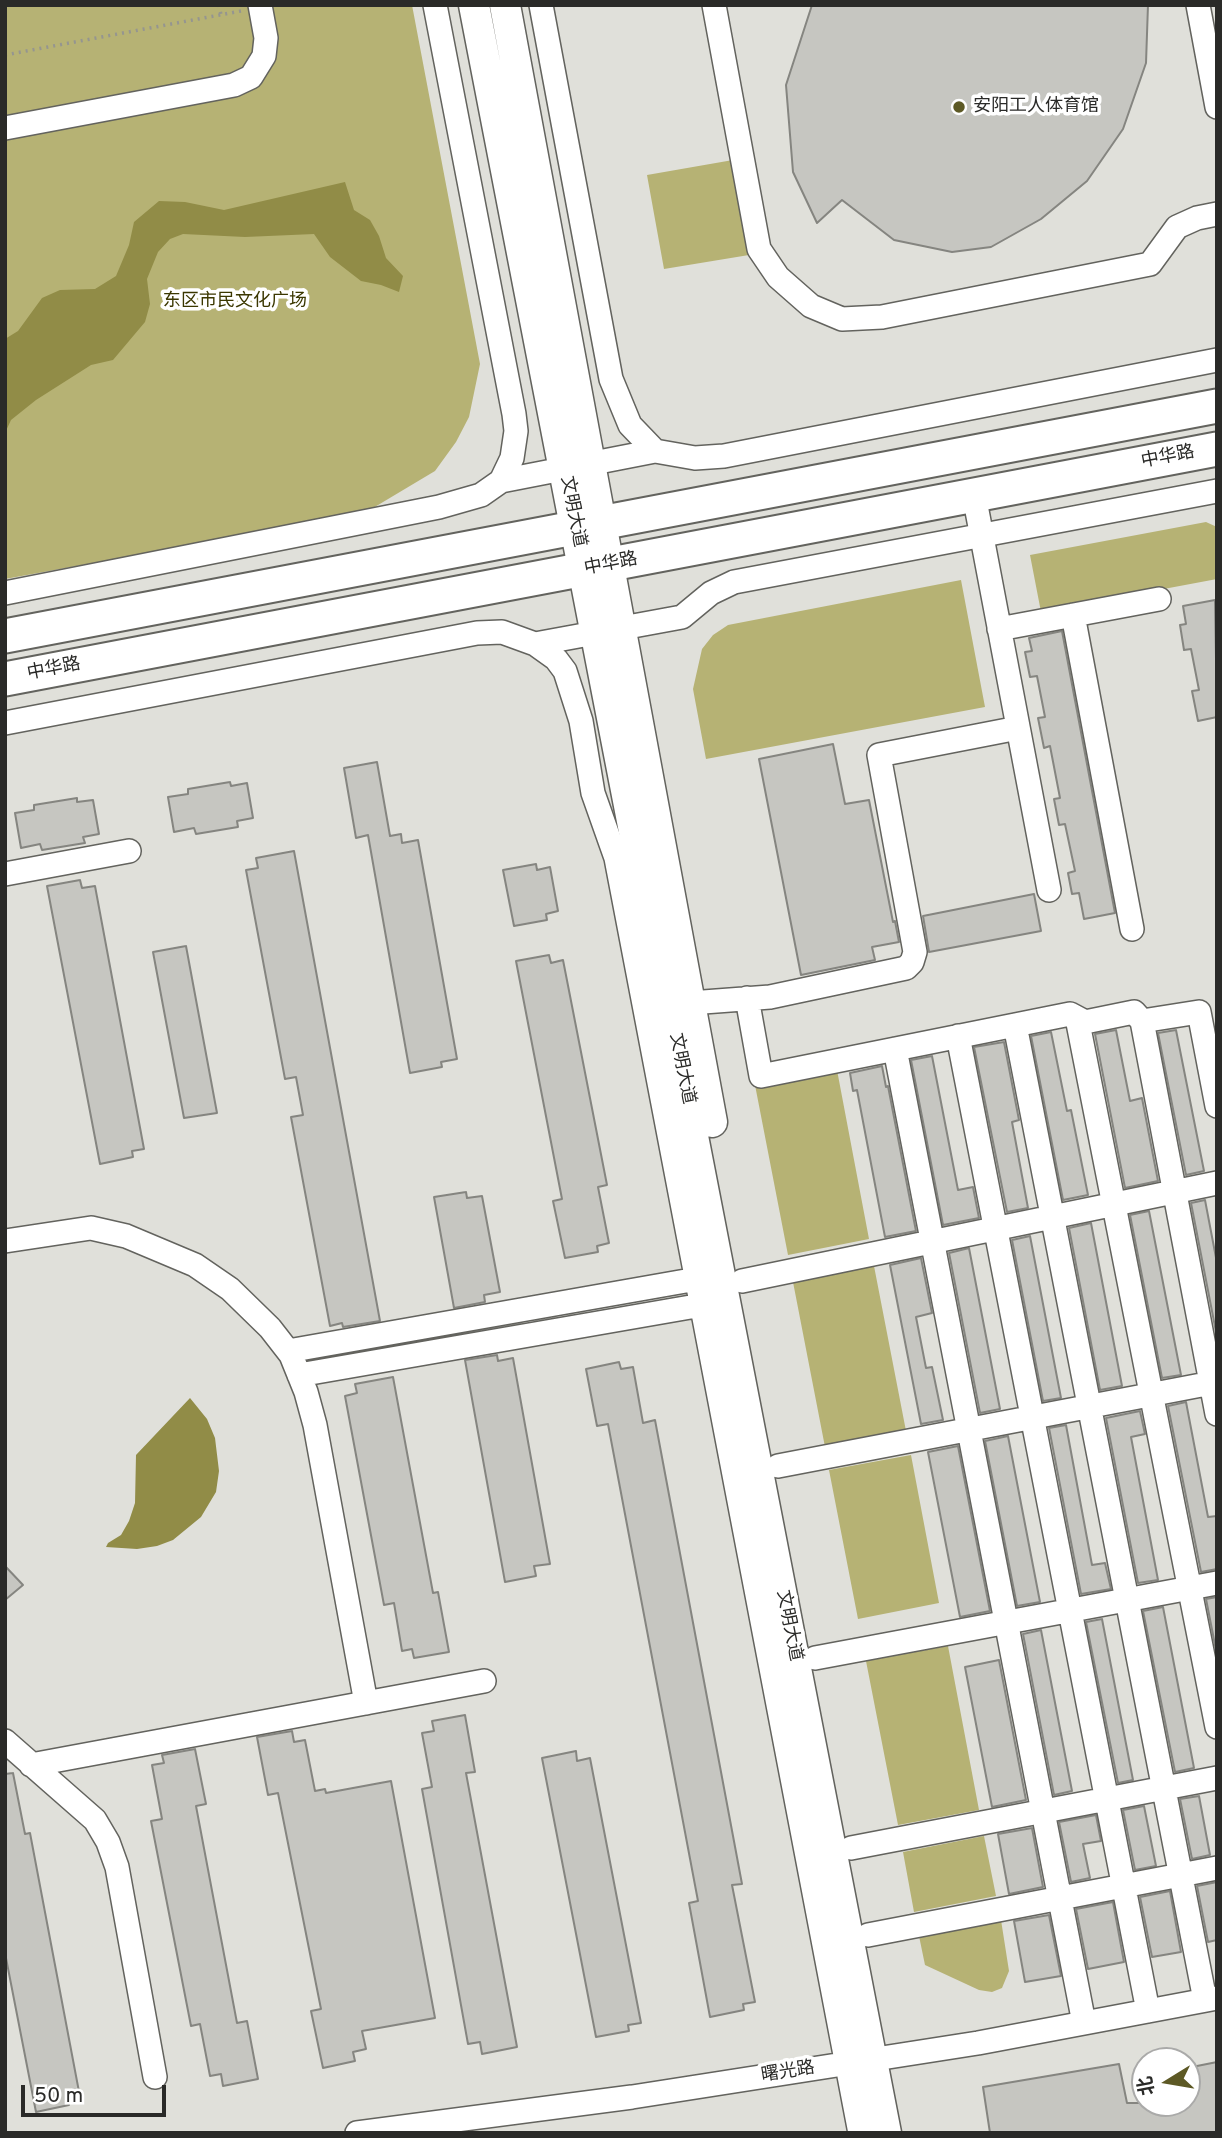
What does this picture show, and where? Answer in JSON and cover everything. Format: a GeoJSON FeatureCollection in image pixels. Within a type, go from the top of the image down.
{"type":"FeatureCollection","features":[{"type":"Feature","properties":{"kind":"highway"},"geometry":{"type":"LineString","coordinates":[[5,636],[1217,406]]}},
{"type":"Feature","properties":{"kind":"highway","name":"中华路"},"geometry":{"type":"LineString","coordinates":[[5,679],[1217,449]]}},
{"type":"Feature","properties":{"kind":"main road","name":"文明大道"},"geometry":{"type":"LineString","coordinates":[[474,5],[577,466]]}},
{"type":"Feature","properties":{"kind":"main road","name":"文明大道"},"geometry":{"type":"LineString","coordinates":[[505,5],[577,466],[870,2060],[886,2133]]}},
{"type":"Feature","properties":{"kind":"main road","name":"文明大道"},"geometry":{"type":"LineString","coordinates":[[608,631],[690,1003],[868,1935],[870,2060],[906,2133]]}},
{"type":"Feature","properties":{"kind":"street"},"geometry":{"type":"LineString","coordinates":[[435,5],[514,414],[516,431],[512,458],[501,481]]}},
{"type":"Feature","properties":{"kind":"street"},"geometry":{"type":"LineString","coordinates":[[541,5],[611,379],[630,425],[655,451]]}},
{"type":"Feature","properties":{"kind":"street"},"geometry":{"type":"LineString","coordinates":[[714,5],[759,249],[778,277],[811,306],[842,319],[881,317],[1150,264],[1177,227],[1197,218],[1217,214]]}},
{"type":"Feature","properties":{"kind":"street"},"geometry":{"type":"LineString","coordinates":[[1198,5],[1217,107]]}},
{"type":"Feature","properties":{"kind":"street"},"geometry":{"type":"LineString","coordinates":[[5,128],[234,85],[251,77],[264,56],[266,38],[260,6]]}},
{"type":"Feature","properties":{"kind":"street"},"geometry":{"type":"LineString","coordinates":[[5,593],[439,507],[481,495],[501,481],[655,451],[695,458],[724,456],[1217,360]]}},
{"type":"Feature","properties":{"kind":"street"},"geometry":{"type":"LineString","coordinates":[[535,644],[682,617],[710,593],[734,582],[1217,491]]}},
{"type":"Feature","properties":{"kind":"street"},"geometry":{"type":"LineString","coordinates":[[974,495],[1049,890]]}},
{"type":"Feature","properties":{"kind":"street"},"geometry":{"type":"LineString","coordinates":[[999,629],[1159,598]]}},
{"type":"Feature","properties":{"kind":"street"},"geometry":{"type":"LineString","coordinates":[[1073,615],[1132,929]]}},
{"type":"Feature","properties":{"kind":"street"},"geometry":{"type":"LineString","coordinates":[[5,723],[477,633],[502,632],[535,644],[556,659],[565,671],[581,721],[593,793],[616,858],[702,1305],[870,2060],[860,2133]]}},
{"type":"Feature","properties":{"kind":"street"},"geometry":{"type":"LineString","coordinates":[[690,1003],[770,997],[906,968],[912,962],[915,952],[879,755],[1018,728]]}},
{"type":"Feature","properties":{"kind":"street"},"geometry":{"type":"LineString","coordinates":[[5,874],[129,851]]}},
{"type":"Feature","properties":{"kind":"street"},"geometry":{"type":"LineString","coordinates":[[747,998],[761,1076],[1070,1014],[1085,1021],[1134,1012],[1142,1021],[1214,1382],[1217,1413]]}},
{"type":"Feature","properties":{"kind":"street"},"geometry":{"type":"LineString","coordinates":[[1142,1021],[1199,1012],[1217,1106]]}},
{"type":"Feature","properties":{"kind":"street"},"geometry":{"type":"LineString","coordinates":[[1077,1018],[1217,1727]]}},
{"type":"Feature","properties":{"kind":"street"},"geometry":{"type":"LineString","coordinates":[[1015,1025],[1180,1875],[1211,1999]]}},
{"type":"Feature","properties":{"kind":"street"},"geometry":{"type":"LineString","coordinates":[[958,1037],[1148,2011]]}},
{"type":"Feature","properties":{"kind":"street"},"geometry":{"type":"LineString","coordinates":[[895,1049],[1084,2023]]}},
{"type":"Feature","properties":{"kind":"street"},"geometry":{"type":"LineString","coordinates":[[742,1281],[1217,1183]]}},
{"type":"Feature","properties":{"kind":"street"},"geometry":{"type":"LineString","coordinates":[[6,1241],[91,1228],[126,1236],[155,1247],[195,1265],[230,1289],[270,1328],[288,1351],[299,1375],[314,1425],[366,1703]]}},
{"type":"Feature","properties":{"kind":"street"},"geometry":{"type":"LineString","coordinates":[[288,1351],[697,1279]]}},
{"type":"Feature","properties":{"kind":"street"},"geometry":{"type":"LineString","coordinates":[[299,1375],[702,1305]]}},
{"type":"Feature","properties":{"kind":"street"},"geometry":{"type":"LineString","coordinates":[[778,1466],[1214,1382]]}},
{"type":"Feature","properties":{"kind":"street"},"geometry":{"type":"LineString","coordinates":[[815,1658],[1217,1583]]}},
{"type":"Feature","properties":{"kind":"street"},"geometry":{"type":"LineString","coordinates":[[31,1765],[484,1681]]}},
{"type":"Feature","properties":{"kind":"street"},"geometry":{"type":"LineString","coordinates":[[5,1741],[95,1819],[108,1842],[117,1867],[155,2077]]}},
{"type":"Feature","properties":{"kind":"street"},"geometry":{"type":"LineString","coordinates":[[851,1848],[1217,1778]]}},
{"type":"Feature","properties":{"kind":"street"},"geometry":{"type":"LineString","coordinates":[[868,1935],[1217,1868]]}},
{"type":"Feature","properties":{"kind":"street","name":"曙光路"},"geometry":{"type":"LineString","coordinates":[[357,2133],[632,2096],[870,2060],[978,2043],[1211,1999]]}},
{"type":"Feature","properties":{"kind":"path"},"geometry":{"type":"LineString","coordinates":[[219,5],[221,15]]}},
{"type":"Feature","properties":{"kind":"path"},"geometry":{"type":"LineString","coordinates":[[5,55],[260,6]]}},
{"type":"Feature","properties":{"kind":"green space","name":"东区市民文化广场"},"geometry":{"type":"Polygon","coordinates":[[[5,5],[412,5],[480,364],[469,417],[456,442],[435,471],[363,514],[5,579],[5,5]]]}},
{"type":"Feature","properties":{"kind":"green space"},"geometry":{"type":"Polygon","coordinates":[[[733,160],[749,255],[664,269],[647,175],[733,160]]]}},
{"type":"Feature","properties":{"kind":"green space"},"geometry":{"type":"Polygon","coordinates":[[[1206,522],[1217,527],[1217,579],[1041,612],[1030,555],[1206,522]]]}},
{"type":"Feature","properties":{"kind":"green space"},"geometry":{"type":"Polygon","coordinates":[[[961,580],[985,707],[706,759],[693,689],[702,649],[713,635],[728,625],[961,580]]]}},
{"type":"Feature","properties":{"kind":"green space"},"geometry":{"type":"Polygon","coordinates":[[[837,1070],[869,1239],[788,1255],[755,1085],[837,1070]]]}},
{"type":"Feature","properties":{"kind":"green space"},"geometry":{"type":"Polygon","coordinates":[[[874,1266],[906,1431],[825,1447],[793,1282],[874,1266]]]}},
{"type":"Feature","properties":{"kind":"green space"},"geometry":{"type":"Polygon","coordinates":[[[911,1455],[939,1603],[858,1619],[829,1470],[911,1455]]]}},
{"type":"Feature","properties":{"kind":"green space"},"geometry":{"type":"Polygon","coordinates":[[[948,1646],[979,1810],[898,1825],[866,1661],[948,1646]]]}},
{"type":"Feature","properties":{"kind":"green space"},"geometry":{"type":"Polygon","coordinates":[[[984,1836],[996,1896],[914,1912],[903,1852],[984,1836]]]}},
{"type":"Feature","properties":{"kind":"green space"},"geometry":{"type":"Polygon","coordinates":[[[1001,1920],[1009,1971],[1002,1988],[992,1992],[979,1990],[925,1965],[919,1936],[1001,1920]]]}},
{"type":"Feature","properties":{"kind":"shaded area"},"geometry":{"type":"Polygon","coordinates":[[[345,182],[354,210],[370,220],[386,258],[403,276],[399,292],[361,281],[330,257],[314,234],[245,237],[183,234],[170,239],[158,252],[147,279],[150,304],[145,322],[113,360],[91,365],[36,400],[11,420],[5,433],[5,339],[18,331],[42,298],[60,290],[95,289],[116,276],[129,245],[134,222],[159,201],[185,202],[224,210],[345,182]]]}},
{"type":"Feature","properties":{"kind":"shaded area"},"geometry":{"type":"Polygon","coordinates":[[[190,1398],[207,1419],[215,1438],[219,1471],[216,1492],[201,1517],[173,1540],[137,1549],[106,1547],[121,1535],[135,1503],[136,1455],[190,1398]]]}},
{"type":"Feature","properties":{"kind":"building","name":"安阳工人体育馆"},"geometry":{"type":"Polygon","coordinates":[[[812,5],[1148,5],[1146,63],[1123,129],[1087,181],[1041,219],[991,247],[952,252],[894,240],[842,200],[817,223],[793,172],[786,85],[812,5]]]}},
{"type":"Feature","properties":{"kind":"building"},"geometry":{"type":"Polygon","coordinates":[[[1215,600],[1217,717],[1198,721],[1192,691],[1199,690],[1191,649],[1184,650],[1180,625],[1186,624],[1183,606],[1215,600]]]}},
{"type":"Feature","properties":{"kind":"building"},"geometry":{"type":"Polygon","coordinates":[[[1062,631],[1115,913],[1084,919],[1079,893],[1072,894],[1068,873],[1075,871],[1065,824],[1059,825],[1054,799],[1060,798],[1050,746],[1044,748],[1038,718],[1045,717],[1037,676],[1030,677],[1025,652],[1032,651],[1029,638],[1062,631]]]}},
{"type":"Feature","properties":{"kind":"building"},"geometry":{"type":"Polygon","coordinates":[[[833,744],[845,804],[869,800],[899,942],[872,947],[875,960],[801,975],[759,759],[833,744]]]}},
{"type":"Feature","properties":{"kind":"building"},"geometry":{"type":"Polygon","coordinates":[[[377,762],[390,836],[401,834],[402,843],[418,840],[457,1059],[441,1062],[442,1067],[410,1073],[368,835],[356,838],[344,768],[377,762]]]}},
{"type":"Feature","properties":{"kind":"building"},"geometry":{"type":"Polygon","coordinates":[[[230,782],[231,786],[247,783],[253,818],[237,821],[238,827],[196,834],[194,828],[174,832],[168,797],[188,794],[188,789],[230,782]]]}},
{"type":"Feature","properties":{"kind":"building"},"geometry":{"type":"Polygon","coordinates":[[[77,798],[77,802],[93,800],[99,834],[83,837],[85,843],[42,850],[40,844],[21,848],[15,813],[34,810],[34,805],[77,798]]]}},
{"type":"Feature","properties":{"kind":"building"},"geometry":{"type":"Polygon","coordinates":[[[294,851],[380,1321],[343,1327],[342,1323],[330,1326],[291,1117],[303,1115],[296,1077],[285,1079],[246,870],[258,868],[256,858],[294,851]]]}},
{"type":"Feature","properties":{"kind":"building"},"geometry":{"type":"Polygon","coordinates":[[[536,864],[537,870],[550,867],[558,911],[546,914],[547,920],[514,926],[503,870],[536,864]]]}},
{"type":"Feature","properties":{"kind":"building"},"geometry":{"type":"Polygon","coordinates":[[[80,880],[82,888],[95,886],[144,1149],[132,1151],[133,1157],[100,1164],[47,886],[80,880]]]}},
{"type":"Feature","properties":{"kind":"building"},"geometry":{"type":"Polygon","coordinates":[[[1034,894],[1041,931],[929,952],[923,916],[1034,894]]]}},
{"type":"Feature","properties":{"kind":"building"},"geometry":{"type":"Polygon","coordinates":[[[186,946],[217,1113],[184,1118],[153,952],[186,946]]]}},
{"type":"Feature","properties":{"kind":"building"},"geometry":{"type":"Polygon","coordinates":[[[549,955],[551,963],[563,960],[607,1185],[598,1187],[609,1243],[597,1246],[598,1252],[565,1258],[553,1201],[562,1199],[516,961],[549,955]]]}},
{"type":"Feature","properties":{"kind":"building"},"geometry":{"type":"Polygon","coordinates":[[[1116,1030],[1130,1101],[1142,1098],[1158,1181],[1125,1188],[1095,1034],[1116,1030]]]}},
{"type":"Feature","properties":{"kind":"building"},"geometry":{"type":"Polygon","coordinates":[[[1176,1030],[1204,1171],[1186,1175],[1158,1033],[1176,1030]]]}},
{"type":"Feature","properties":{"kind":"building"},"geometry":{"type":"Polygon","coordinates":[[[1051,1032],[1067,1111],[1071,1110],[1088,1195],[1063,1200],[1031,1036],[1051,1032]]]}},
{"type":"Feature","properties":{"kind":"building"},"geometry":{"type":"Polygon","coordinates":[[[1004,1042],[1019,1120],[1012,1122],[1028,1208],[1007,1212],[974,1047],[1004,1042]]]}},
{"type":"Feature","properties":{"kind":"building"},"geometry":{"type":"Polygon","coordinates":[[[932,1056],[958,1190],[973,1187],[979,1218],[943,1225],[911,1060],[932,1056]]]}},
{"type":"Feature","properties":{"kind":"building"},"geometry":{"type":"Polygon","coordinates":[[[882,1066],[916,1231],[885,1237],[857,1090],[853,1091],[850,1073],[882,1066]]]}},
{"type":"Feature","properties":{"kind":"building"},"geometry":{"type":"Polygon","coordinates":[[[466,1192],[467,1198],[482,1196],[500,1292],[484,1295],[485,1302],[454,1308],[434,1197],[466,1192]]]}},
{"type":"Feature","properties":{"kind":"building"},"geometry":{"type":"Polygon","coordinates":[[[1205,1200],[1217,1263],[1217,1337],[1191,1203],[1205,1200]]]}},
{"type":"Feature","properties":{"kind":"building"},"geometry":{"type":"Polygon","coordinates":[[[1149,1211],[1181,1375],[1162,1378],[1130,1215],[1149,1211]]]}},
{"type":"Feature","properties":{"kind":"building"},"geometry":{"type":"Polygon","coordinates":[[[1091,1223],[1122,1386],[1100,1390],[1069,1228],[1091,1223]]]}},
{"type":"Feature","properties":{"kind":"building"},"geometry":{"type":"Polygon","coordinates":[[[1030,1236],[1061,1398],[1043,1401],[1012,1240],[1030,1236]]]}},
{"type":"Feature","properties":{"kind":"building"},"geometry":{"type":"Polygon","coordinates":[[[969,1248],[1000,1409],[980,1413],[949,1253],[969,1248]]]}},
{"type":"Feature","properties":{"kind":"building"},"geometry":{"type":"Polygon","coordinates":[[[921,1258],[932,1313],[916,1317],[926,1368],[932,1367],[943,1420],[921,1424],[890,1265],[921,1258]]]}},
{"type":"Feature","properties":{"kind":"building"},"geometry":{"type":"Polygon","coordinates":[[[497,1355],[498,1361],[513,1358],[550,1564],[534,1566],[536,1576],[505,1582],[465,1360],[497,1355]]]}},
{"type":"Feature","properties":{"kind":"building"},"geometry":{"type":"Polygon","coordinates":[[[619,1362],[621,1369],[633,1367],[643,1423],[655,1420],[742,1884],[732,1885],[755,2002],[743,2004],[744,2010],[710,2017],[689,1903],[698,1901],[608,1424],[597,1426],[586,1369],[619,1362]]]}},
{"type":"Feature","properties":{"kind":"building"},"geometry":{"type":"Polygon","coordinates":[[[393,1377],[433,1593],[438,1592],[449,1652],[414,1658],[412,1649],[402,1651],[394,1603],[384,1605],[345,1396],[357,1393],[355,1384],[393,1377]]]}},
{"type":"Feature","properties":{"kind":"building"},"geometry":{"type":"Polygon","coordinates":[[[1186,1402],[1208,1517],[1217,1516],[1217,1569],[1201,1572],[1168,1406],[1186,1402]]]}},
{"type":"Feature","properties":{"kind":"building"},"geometry":{"type":"Polygon","coordinates":[[[1140,1411],[1145,1434],[1131,1437],[1158,1580],[1138,1583],[1106,1418],[1140,1411]]]}},
{"type":"Feature","properties":{"kind":"building"},"geometry":{"type":"Polygon","coordinates":[[[1066,1425],[1092,1565],[1105,1563],[1111,1589],[1081,1594],[1049,1428],[1066,1425]]]}},
{"type":"Feature","properties":{"kind":"building"},"geometry":{"type":"Polygon","coordinates":[[[1008,1436],[1040,1602],[1017,1606],[985,1441],[1008,1436]]]}},
{"type":"Feature","properties":{"kind":"building"},"geometry":{"type":"Polygon","coordinates":[[[958,1446],[990,1611],[960,1617],[928,1452],[958,1446]]]}},
{"type":"Feature","properties":{"kind":"building"},"geometry":{"type":"Polygon","coordinates":[[[5,1566],[23,1585],[5,1600],[5,1566]]]}},
{"type":"Feature","properties":{"kind":"building"},"geometry":{"type":"Polygon","coordinates":[[[1217,1597],[1217,1650],[1216,1650],[1206,1599],[1217,1597]]]}},
{"type":"Feature","properties":{"kind":"building"},"geometry":{"type":"Polygon","coordinates":[[[1163,1607],[1194,1768],[1175,1772],[1143,1611],[1163,1607]]]}},
{"type":"Feature","properties":{"kind":"building"},"geometry":{"type":"Polygon","coordinates":[[[1102,1619],[1133,1780],[1118,1783],[1086,1622],[1102,1619]]]}},
{"type":"Feature","properties":{"kind":"building"},"geometry":{"type":"Polygon","coordinates":[[[1041,1630],[1072,1791],[1054,1795],[1023,1634],[1041,1630]]]}},
{"type":"Feature","properties":{"kind":"building"},"geometry":{"type":"Polygon","coordinates":[[[999,1660],[1026,1800],[992,1807],[965,1667],[999,1660]]]}},
{"type":"Feature","properties":{"kind":"building"},"geometry":{"type":"Polygon","coordinates":[[[465,1715],[475,1772],[466,1773],[517,2047],[482,2054],[480,2042],[468,2044],[422,1789],[432,1787],[422,1733],[434,1731],[432,1721],[465,1715]]]}},
{"type":"Feature","properties":{"kind":"building"},"geometry":{"type":"Polygon","coordinates":[[[292,1731],[294,1742],[305,1740],[315,1791],[325,1789],[326,1793],[391,1781],[435,2018],[362,2031],[366,2049],[353,2052],[355,2061],[323,2068],[311,2011],[321,2009],[278,1793],[268,1795],[257,1737],[292,1731]]]}},
{"type":"Feature","properties":{"kind":"building"},"geometry":{"type":"Polygon","coordinates":[[[195,1749],[206,1804],[196,1806],[237,2023],[247,2021],[258,2079],[223,2086],[221,2074],[210,2076],[200,2024],[191,2026],[151,1821],[162,1819],[152,1765],[164,1763],[162,1755],[195,1749]]]}},
{"type":"Feature","properties":{"kind":"building"},"geometry":{"type":"Polygon","coordinates":[[[576,1751],[577,1761],[590,1758],[641,2023],[628,2025],[629,2031],[596,2037],[542,1758],[576,1751]]]}},
{"type":"Feature","properties":{"kind":"building"},"geometry":{"type":"Polygon","coordinates":[[[13,1773],[25,1834],[30,1833],[80,2097],[68,2099],[69,2105],[36,2112],[5,1953],[5,1774],[13,1773]]]}},
{"type":"Feature","properties":{"kind":"building"},"geometry":{"type":"Polygon","coordinates":[[[1199,1796],[1210,1855],[1192,1859],[1180,1799],[1199,1796]]]}},
{"type":"Feature","properties":{"kind":"building"},"geometry":{"type":"Polygon","coordinates":[[[1144,1806],[1156,1866],[1135,1870],[1123,1810],[1144,1806]]]}},
{"type":"Feature","properties":{"kind":"building"},"geometry":{"type":"Polygon","coordinates":[[[1096,1815],[1101,1841],[1083,1844],[1090,1878],[1071,1882],[1059,1822],[1096,1815]]]}},
{"type":"Feature","properties":{"kind":"building"},"geometry":{"type":"Polygon","coordinates":[[[1032,1828],[1043,1887],[1009,1894],[998,1834],[1032,1828]]]}},
{"type":"Feature","properties":{"kind":"building"},"geometry":{"type":"Polygon","coordinates":[[[1217,1882],[1217,1940],[1208,1942],[1197,1886],[1217,1882]]]}},
{"type":"Feature","properties":{"kind":"building"},"geometry":{"type":"Polygon","coordinates":[[[1170,1891],[1181,1952],[1152,1957],[1140,1897],[1170,1891]]]}},
{"type":"Feature","properties":{"kind":"building"},"geometry":{"type":"Polygon","coordinates":[[[1113,1902],[1124,1962],[1088,1969],[1076,1909],[1113,1902]]]}},
{"type":"Feature","properties":{"kind":"building"},"geometry":{"type":"Polygon","coordinates":[[[1049,1915],[1061,1976],[1025,1982],[1014,1921],[1049,1915]]]}},
{"type":"Feature","properties":{"kind":"building"},"geometry":{"type":"Polygon","coordinates":[[[1217,2062],[1217,2133],[990,2133],[983,2087],[1119,2064],[1127,2103],[1131,2103],[1131,2117],[1201,2117],[1201,2065],[1217,2062]]]}},
{"type":"Feature","properties":{"kind":"place","name":"安阳工人体育馆"},"geometry":{"type":"Point","coordinates":[959,107]}}]}
